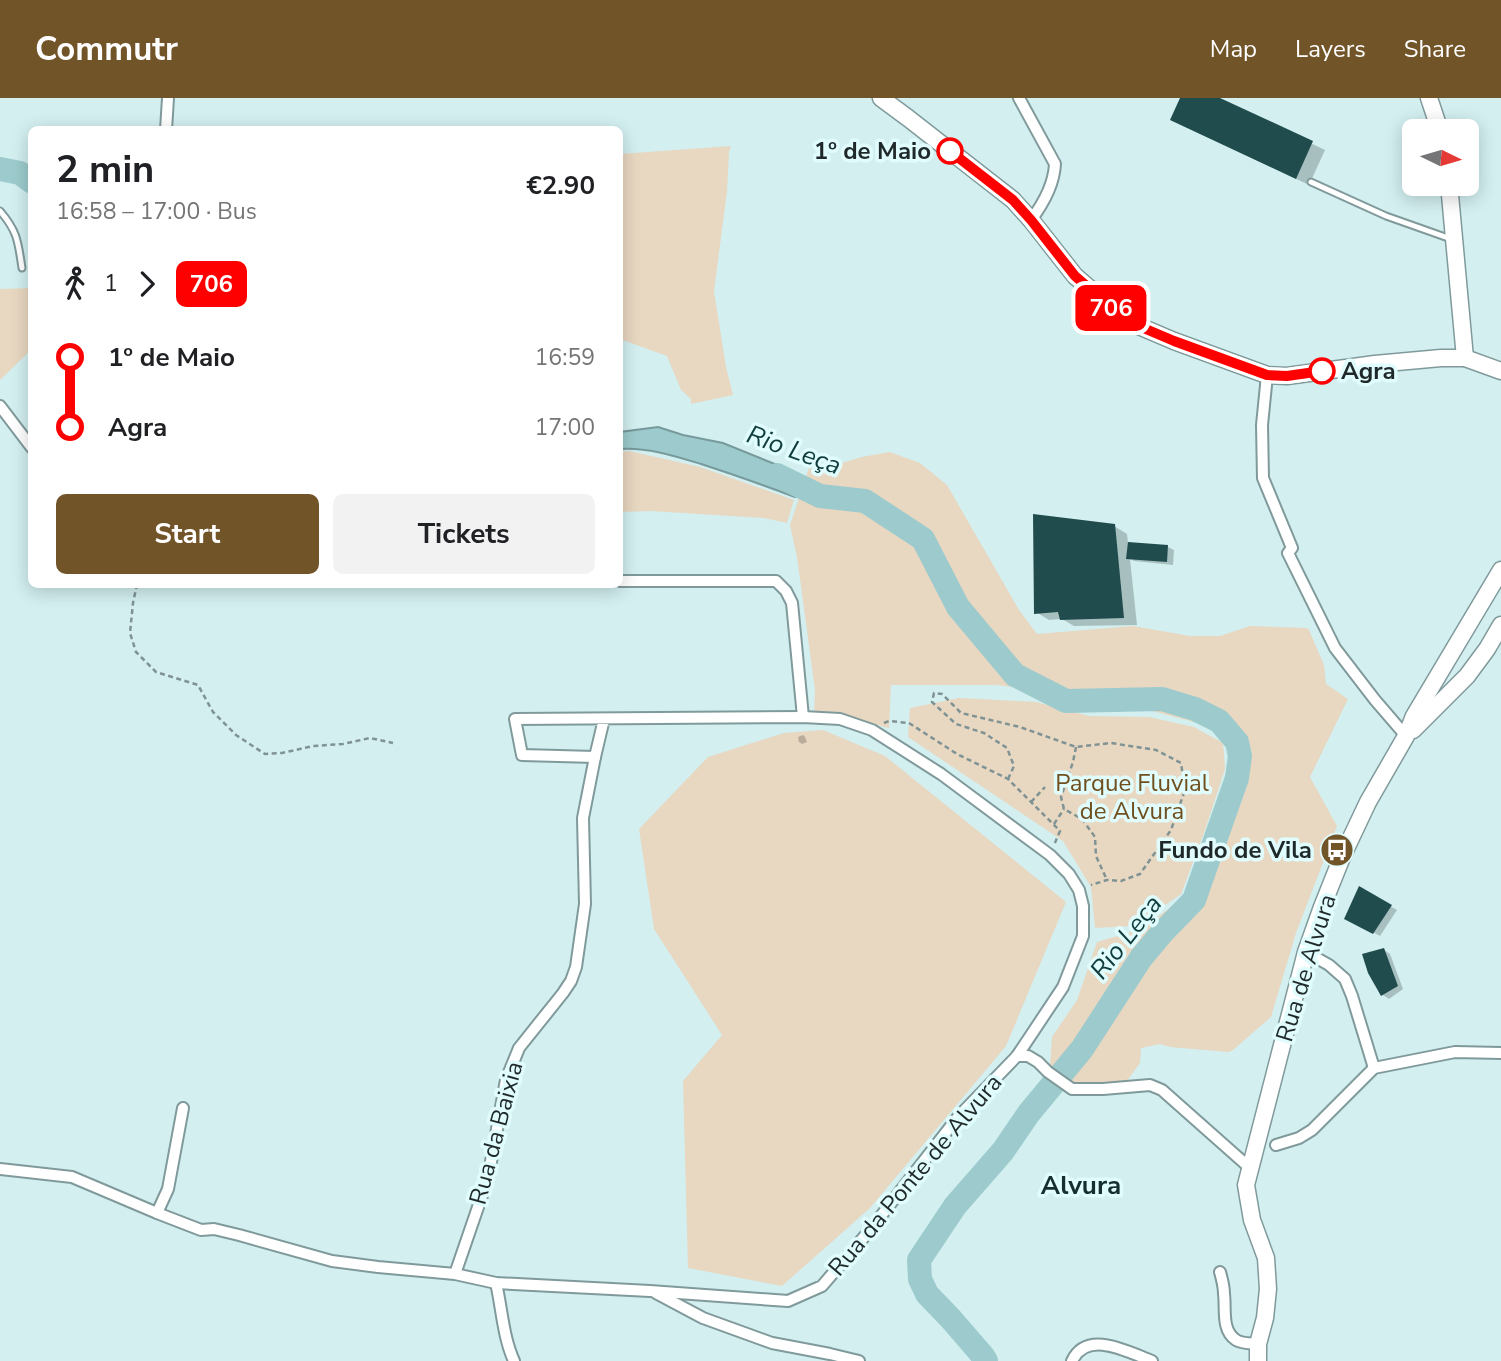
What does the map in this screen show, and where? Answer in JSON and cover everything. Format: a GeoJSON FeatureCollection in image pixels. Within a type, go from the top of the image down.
{"type":"FeatureCollection","features":[{"type":"Feature","properties":{"kind":"street"},"geometry":{"type":"LineString","coordinates":[[166,126],[168,98]]}},
{"type":"Feature","properties":{"kind":"street"},"geometry":{"type":"LineString","coordinates":[[880,98],[1013,200],[1075,276],[1127,321],[1267,375],[1287,376],[1441,358],[1465,358],[1501,372]]}},
{"type":"Feature","properties":{"kind":"street"},"geometry":{"type":"LineString","coordinates":[[1019,98],[1055,164],[1051,186],[1031,220]]}},
{"type":"Feature","properties":{"kind":"street"},"geometry":{"type":"LineString","coordinates":[[1429,98],[1436,119]]}},
{"type":"Feature","properties":{"kind":"street"},"geometry":{"type":"LineString","coordinates":[[1450,196],[1465,358]]}},
{"type":"Feature","properties":{"kind":"street"},"geometry":{"type":"LineString","coordinates":[[1267,375],[1262,425],[1264,478],[1292,548],[1288,553],[1335,648],[1406,736]]}},
{"type":"Feature","properties":{"kind":"street"},"geometry":{"type":"LineString","coordinates":[[0,406],[28,442]]}},
{"type":"Feature","properties":{"kind":"street"},"geometry":{"type":"LineString","coordinates":[[1406,736],[1413,716],[1501,570]]}},
{"type":"Feature","properties":{"kind":"street"},"geometry":{"type":"LineString","coordinates":[[623,581],[776,581],[786,591],[792,603],[803,717]]}},
{"type":"Feature","properties":{"kind":"street"},"geometry":{"type":"LineString","coordinates":[[1406,736],[1468,676],[1501,625]]}},
{"type":"Feature","properties":{"kind":"street"},"geometry":{"type":"LineString","coordinates":[[595,757],[522,755],[515,719],[839,719],[872,730],[941,774],[1050,855],[1069,874],[1079,890],[1083,906],[1083,936],[1063,987],[1017,1056]]}},
{"type":"Feature","properties":{"kind":"street","name":"Rua da Baixia"},"geometry":{"type":"LineString","coordinates":[[455,1274],[488,1178],[506,1080],[514,1058],[563,993],[576,967],[584,904],[583,818],[604,719]]}},
{"type":"Feature","properties":{"kind":"street","name":"Rua de Alvura"},"geometry":{"type":"LineString","coordinates":[[1258,1361],[1258,1344],[1265,1318],[1268,1289],[1266,1258],[1252,1220],[1246,1185],[1250,1168],[1306,952],[1322,907],[1368,802],[1406,736]]}},
{"type":"Feature","properties":{"kind":"street"},"geometry":{"type":"LineString","coordinates":[[1306,952],[1329,965],[1345,979],[1374,1068]]}},
{"type":"Feature","properties":{"kind":"street"},"geometry":{"type":"LineString","coordinates":[[1276,1145],[1299,1138],[1312,1130],[1374,1068],[1455,1052],[1501,1053]]}},
{"type":"Feature","properties":{"kind":"street","name":"Rua da Ponte de Alvura"},"geometry":{"type":"LineString","coordinates":[[0,1169],[72,1177],[201,1230],[239,1235],[332,1261],[455,1274],[496,1283],[788,1301],[822,1286],[870,1230],[958,1117],[1017,1056],[1028,1056],[1038,1062],[1072,1089],[1150,1085],[1162,1090],[1250,1168]]}},
{"type":"Feature","properties":{"kind":"street"},"geometry":{"type":"LineString","coordinates":[[157,1213],[169,1189],[183,1108]]}},
{"type":"Feature","properties":{"kind":"street"},"geometry":{"type":"LineString","coordinates":[[1220,1272],[1224,1293],[1224,1317],[1229,1332],[1235,1340],[1258,1344]]}},
{"type":"Feature","properties":{"kind":"street"},"geometry":{"type":"LineString","coordinates":[[496,1283],[507,1346],[514,1361]]}},
{"type":"Feature","properties":{"kind":"street"},"geometry":{"type":"LineString","coordinates":[[650,1291],[704,1318],[772,1343],[859,1361]]}},
{"type":"Feature","properties":{"kind":"street"},"geometry":{"type":"LineString","coordinates":[[1072,1361],[1075,1354],[1085,1347],[1106,1344],[1152,1361]]}},
{"type":"Feature","properties":{"kind":"lane"},"geometry":{"type":"LineString","coordinates":[[1311,182],[1387,216],[1454,240]]}},
{"type":"Feature","properties":{"kind":"lane"},"geometry":{"type":"LineString","coordinates":[[0,211],[18,238],[22,268]]}},
{"type":"Feature","properties":{"kind":"path"},"geometry":{"type":"LineString","coordinates":[[136,588],[130,633],[136,652],[156,673],[198,685],[213,712],[236,735],[265,754],[370,738],[393,743]]}},
{"type":"Feature","properties":{"kind":"path"},"geometry":{"type":"LineString","coordinates":[[1008,779],[1014,766],[1007,748],[984,733],[956,724],[932,702],[934,693],[942,694],[961,713],[1020,727],[1076,747],[1122,744],[1156,750],[1181,763],[1185,790],[1171,830],[1140,874],[1121,881],[1107,880],[1079,890]]}},
{"type":"Feature","properties":{"kind":"path"},"geometry":{"type":"LineString","coordinates":[[872,730],[889,721],[909,723],[957,754],[1008,779],[1060,831],[1050,855]]}},
{"type":"Feature","properties":{"kind":"path"},"geometry":{"type":"LineString","coordinates":[[1076,747],[1061,797],[1064,809],[1083,819],[1094,837],[1096,856],[1107,880]]}},
{"type":"Feature","properties":{"kind":"path"},"geometry":{"type":"LineString","coordinates":[[1031,802],[1045,787]]}},
{"type":"Feature","properties":{"kind":"path"},"geometry":{"type":"LineString","coordinates":[[1053,825],[1064,809]]}},
{"type":"Feature","properties":{"kind":"green space"},"geometry":{"type":"Polygon","coordinates":[[[731,146],[714,291],[733,395],[691,404],[691,399],[681,390],[667,356],[623,340],[623,154],[731,146]]]}},
{"type":"Feature","properties":{"kind":"green space"},"geometry":{"type":"Polygon","coordinates":[[[28,288],[28,353],[0,380],[0,289],[28,288]]]}},
{"type":"Feature","properties":{"kind":"green space"},"geometry":{"type":"Polygon","coordinates":[[[623,452],[700,467],[794,500],[787,523],[764,518],[651,511],[623,512],[623,452]]]}},
{"type":"Feature","properties":{"kind":"green space"},"geometry":{"type":"Polygon","coordinates":[[[890,452],[920,463],[947,485],[1019,610],[1037,634],[1133,626],[1190,636],[1220,636],[1250,626],[1309,630],[1324,665],[1326,684],[1348,699],[1310,777],[1337,826],[1296,933],[1271,1017],[1233,1050],[1229,1052],[1160,1044],[1141,1048],[1140,1063],[1124,1085],[1073,1086],[1050,1066],[1052,1037],[1077,1000],[1097,942],[1142,929],[1185,896],[1229,778],[1230,748],[1213,727],[1152,711],[1058,703],[1022,688],[996,685],[891,685],[889,728],[842,716],[814,714],[815,690],[797,557],[790,525],[809,468],[818,470],[890,452]]]}},
{"type":"Feature","properties":{"kind":"green space","name":"Parque Fluvial de Alvura"},"geometry":{"type":"Polygon","coordinates":[[[959,698],[1036,702],[1089,716],[1149,717],[1194,727],[1223,743],[1225,769],[1181,894],[1135,926],[1095,928],[1091,887],[1063,841],[908,737],[910,708],[959,698]]]}},
{"type":"Feature","properties":{"kind":"green space"},"geometry":{"type":"Polygon","coordinates":[[[823,730],[885,756],[1066,902],[1006,1046],[870,1208],[782,1286],[688,1268],[683,1081],[722,1035],[654,929],[639,829],[708,757],[784,733],[823,730]]]}},
{"type":"Feature","properties":{"kind":"water"},"geometry":{"type":"Polygon","coordinates":[[[658,427],[723,443],[817,484],[795,497],[671,455],[640,449],[623,449],[623,432],[658,427]]]}},
{"type":"Feature","properties":{"kind":"building"},"geometry":{"type":"Polygon","coordinates":[[[1180,98],[1220,98],[1313,141],[1296,179],[1170,120],[1180,98]]]}},
{"type":"Feature","properties":{"kind":"building"},"geometry":{"type":"Polygon","coordinates":[[[1033,514],[1115,524],[1124,618],[1060,620],[1058,612],[1034,614],[1033,514]]]}},
{"type":"Feature","properties":{"kind":"building"},"geometry":{"type":"Polygon","coordinates":[[[1128,542],[1168,545],[1167,562],[1126,559],[1128,542]]]}},
{"type":"Feature","properties":{"kind":"building"},"geometry":{"type":"Polygon","coordinates":[[[1359,886],[1392,905],[1373,934],[1344,919],[1359,886]]]}},
{"type":"Feature","properties":{"kind":"building"},"geometry":{"type":"Polygon","coordinates":[[[1384,948],[1398,986],[1381,996],[1368,973],[1362,954],[1384,948]]]}},
{"type":"Feature","properties":{"kind":"waterway","name":"Rio Leça"},"geometry":{"type":"LineString","coordinates":[[0,169],[20,173],[28,179]]}},
{"type":"Feature","properties":{"kind":"waterway","name":"Rio Leça"},"geometry":{"type":"LineString","coordinates":[[777,475],[820,496],[865,501],[923,539],[958,607],[1015,675],[1066,701],[1162,699],[1195,709],[1219,721],[1237,742],[1240,756],[1237,778],[1194,900],[1141,958],[1082,1049],[1029,1113],[1003,1151],[955,1206],[919,1260],[920,1279],[927,1294],[986,1361]]}},
{"type":"Feature","properties":{"kind":"bus line","name":"706"},"geometry":{"type":"LineString","coordinates":[[950,151],[1013,200],[1075,276],[1127,321],[1267,375],[1287,376],[1322,371]]}},
{"type":"Feature","properties":{"kind":"place","name":"1º de Maio"},"geometry":{"type":"Point","coordinates":[950,151]}},
{"type":"Feature","properties":{"kind":"place","name":"Agra"},"geometry":{"type":"Point","coordinates":[1322,371]}},
{"type":"Feature","properties":{"kind":"place","name":"Fundo de Vila"},"geometry":{"type":"Point","coordinates":[1337,850]}},
{"type":"Feature","properties":{"kind":"district","name":"Alvura"},"geometry":{"type":"Point","coordinates":[1081,1185]}}]}
